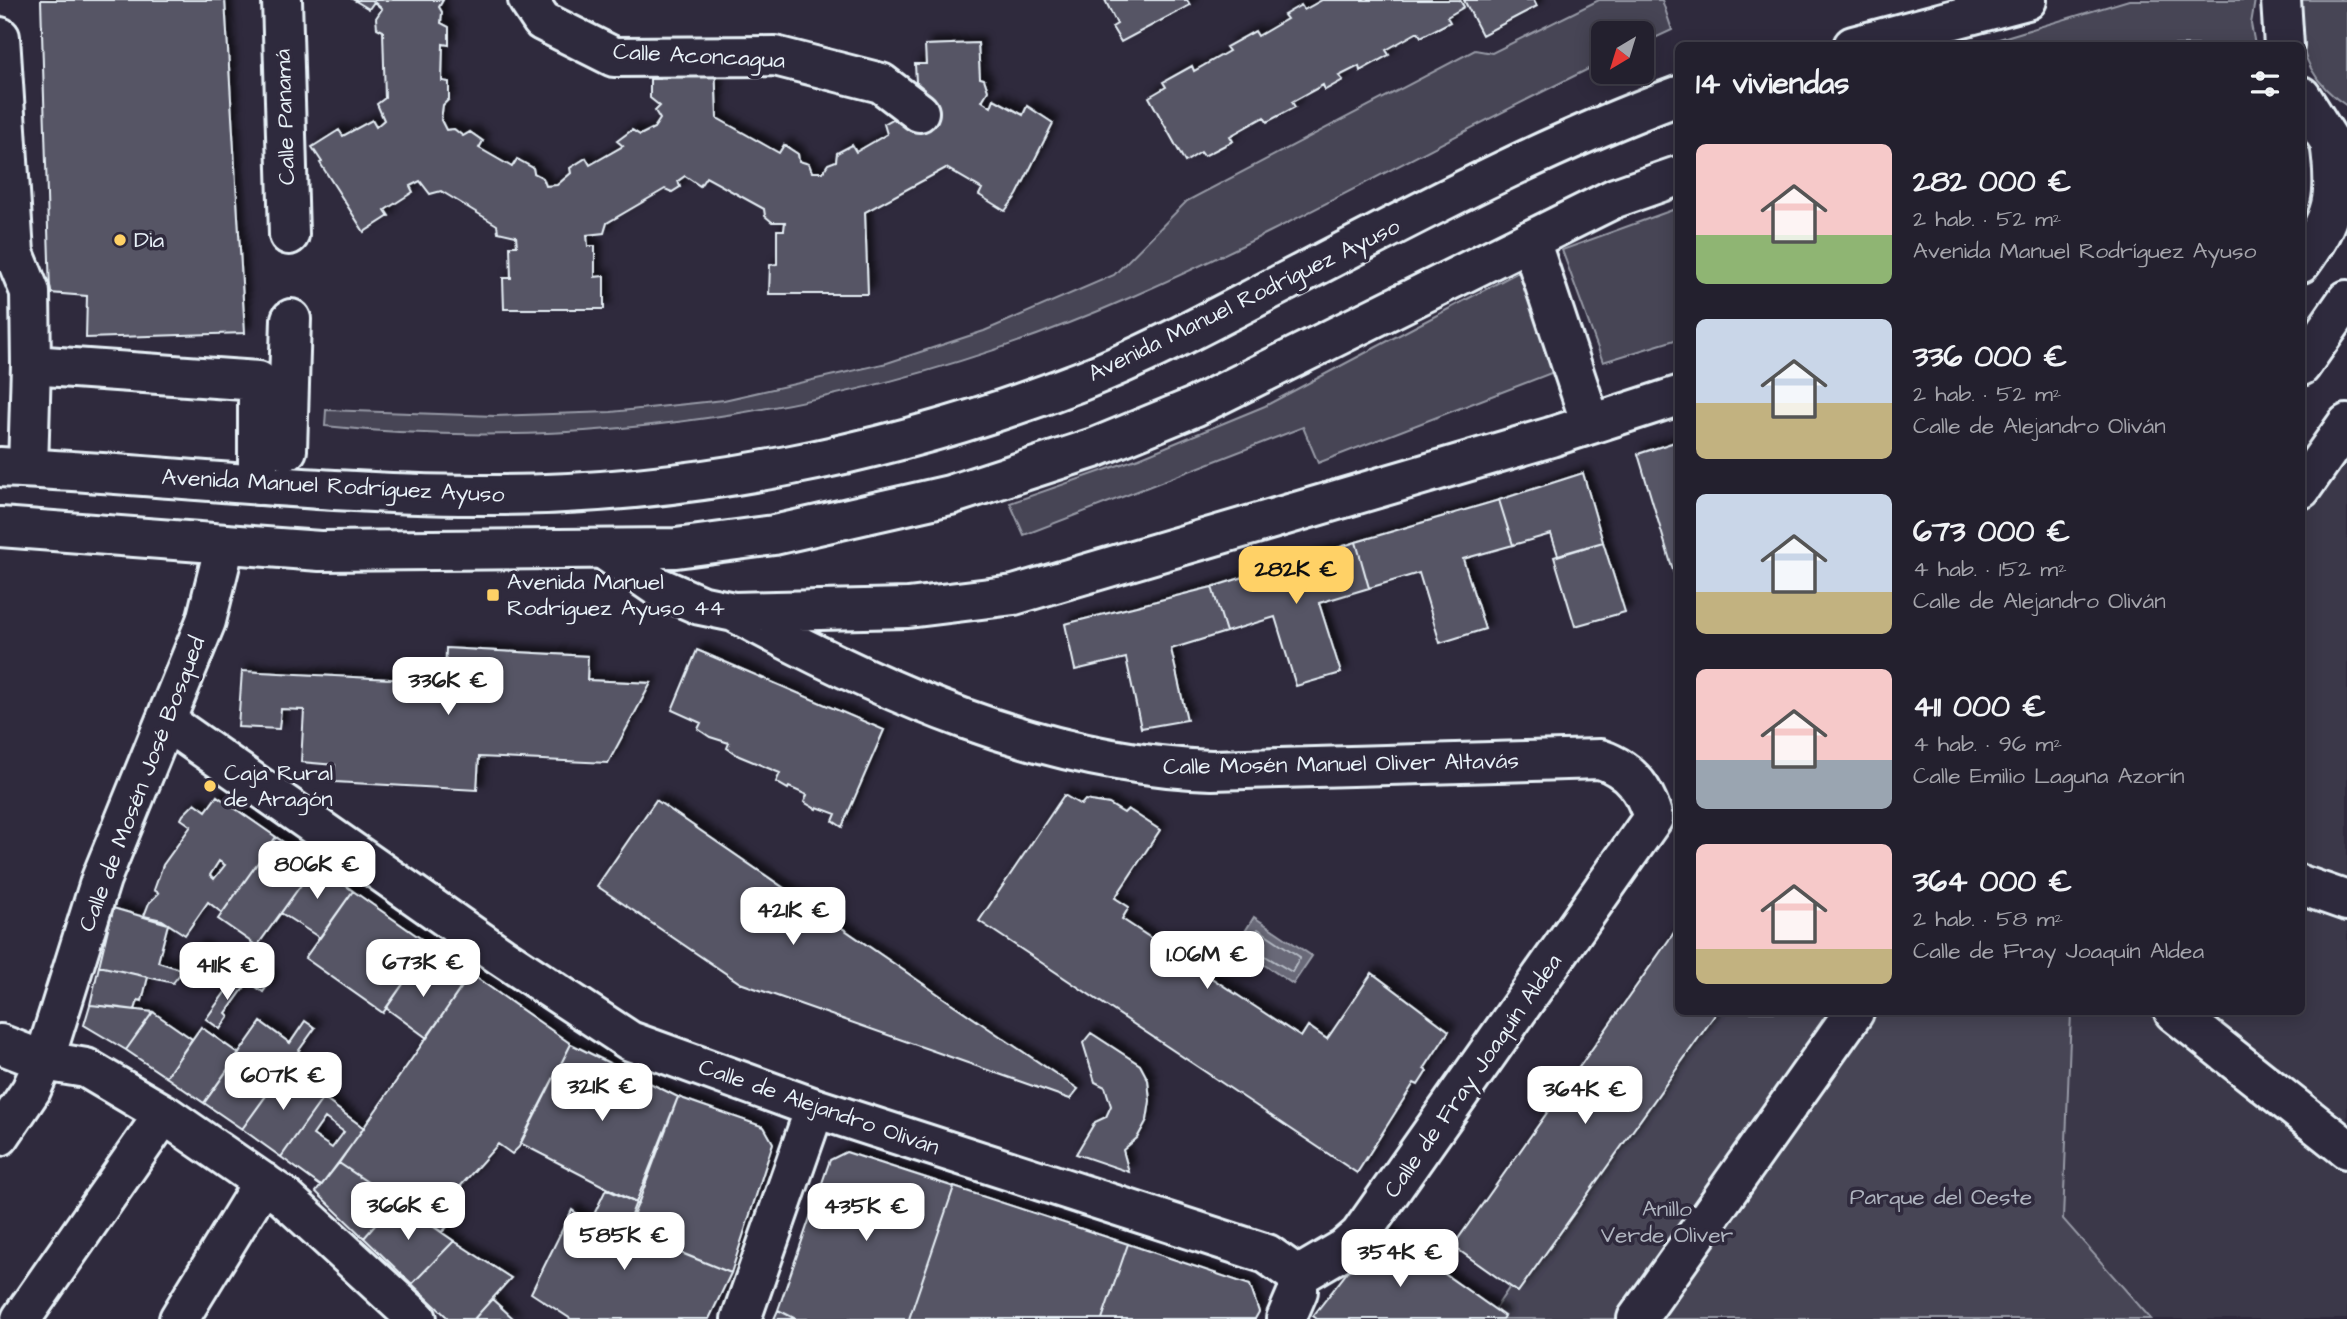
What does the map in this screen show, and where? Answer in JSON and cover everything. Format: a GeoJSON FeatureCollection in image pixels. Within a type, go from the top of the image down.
{"type":"FeatureCollection","features":[{"type":"Feature","properties":{"kind":"main road","name":"Calle Panamá"},"geometry":{"type":"LineString","coordinates":[[282,0],[289,235]]}},
{"type":"Feature","properties":{"kind":"main road","name":"Calle Aconcagua"},"geometry":{"type":"LineString","coordinates":[[528,0],[542,21],[614,57],[775,56],[881,83],[919,112]]}},
{"type":"Feature","properties":{"kind":"main road"},"geometry":{"type":"LineString","coordinates":[[1868,42],[2027,0]]}},
{"type":"Feature","properties":{"kind":"main road"},"geometry":{"type":"LineString","coordinates":[[2281,0],[2284,42]]}},
{"type":"Feature","properties":{"kind":"main road"},"geometry":{"type":"LineString","coordinates":[[0,37],[14,253],[30,292],[31,365],[14,467]]}},
{"type":"Feature","properties":{"kind":"main road","name":"Avenida Manuel Rodríguez Ayuso"},"geometry":{"type":"LineString","coordinates":[[14,467],[189,481],[479,495],[558,492],[710,477],[867,450],[938,431],[1063,388],[1153,349],[1486,178],[1617,118],[1675,97]]}},
{"type":"Feature","properties":{"kind":"main road"},"geometry":{"type":"LineString","coordinates":[[2305,103],[2326,142],[2335,187],[2333,204],[2322,230],[2305,257]]}},
{"type":"Feature","properties":{"kind":"main road"},"geometry":{"type":"LineString","coordinates":[[0,527],[320,551],[676,548],[774,535],[938,498],[1094,448],[1194,407],[1615,198],[1675,177]]}},
{"type":"Feature","properties":{"kind":"main road"},"geometry":{"type":"LineString","coordinates":[[1530,240],[1591,424]]}},
{"type":"Feature","properties":{"kind":"main road"},"geometry":{"type":"LineString","coordinates":[[2305,360],[2347,300]]}},
{"type":"Feature","properties":{"kind":"main road"},"geometry":{"type":"LineString","coordinates":[[287,450],[291,319]]}},
{"type":"Feature","properties":{"kind":"main road"},"geometry":{"type":"LineString","coordinates":[[31,365],[258,380],[258,485]]}},
{"type":"Feature","properties":{"kind":"main road"},"geometry":{"type":"LineString","coordinates":[[604,550],[656,586],[700,605],[734,612],[908,608],[1014,595],[1675,397]]}},
{"type":"Feature","properties":{"kind":"main road"},"geometry":{"type":"LineString","coordinates":[[2305,483],[2347,424]]}},
{"type":"Feature","properties":{"kind":"main road"},"geometry":{"type":"LineString","coordinates":[[189,481],[212,509],[225,544]]}},
{"type":"Feature","properties":{"kind":"main road","name":"Calle de Mosén José Bosqued"},"geometry":{"type":"LineString","coordinates":[[0,1136],[31,1090],[44,1061],[100,878],[167,722],[206,621],[225,544]]}},
{"type":"Feature","properties":{"kind":"main road","name":"Calle Mosén Manuel Oliver Altavás"},"geometry":{"type":"LineString","coordinates":[[734,612],[811,653],[890,689],[992,729],[1051,748],[1127,763],[1212,770],[1600,759],[1616,764],[1629,774],[1648,801],[1653,818]]}},
{"type":"Feature","properties":{"kind":"main road","name":"Calle de Alejandro Oliván"},"geometry":{"type":"LineString","coordinates":[[167,722],[501,956],[630,1041],[816,1108],[1267,1254],[1298,1276]]}},
{"type":"Feature","properties":{"kind":"main road","name":"Calle de Fray Joaquín Aldea"},"geometry":{"type":"LineString","coordinates":[[1298,1276],[1344,1250],[1360,1235],[1653,818]]}},
{"type":"Feature","properties":{"kind":"main road"},"geometry":{"type":"LineString","coordinates":[[2305,887],[2347,901]]}},
{"type":"Feature","properties":{"kind":"main road"},"geometry":{"type":"LineString","coordinates":[[1637,1319],[1852,1015]]}},
{"type":"Feature","properties":{"kind":"main road"},"geometry":{"type":"LineString","coordinates":[[2178,1015],[2347,1149]]}},
{"type":"Feature","properties":{"kind":"main road"},"geometry":{"type":"LineString","coordinates":[[0,1044],[44,1061],[86,1068],[164,1114],[302,1212],[417,1319]]}},
{"type":"Feature","properties":{"kind":"main road"},"geometry":{"type":"LineString","coordinates":[[741,1319],[816,1108]]}},
{"type":"Feature","properties":{"kind":"main road"},"geometry":{"type":"LineString","coordinates":[[21,1319],[164,1114]]}},
{"type":"Feature","properties":{"kind":"main road"},"geometry":{"type":"LineString","coordinates":[[179,1319],[263,1182]]}},
{"type":"Feature","properties":{"kind":"main road"},"geometry":{"type":"LineString","coordinates":[[1286,1319],[1298,1291],[1298,1276]]}},
{"type":"Feature","properties":{"kind":"shaded area"},"geometry":{"type":"Polygon","coordinates":[[[2347,428],[2347,1319],[2151,1319],[2063,1219],[2071,1015],[2305,1015],[2305,486],[2347,428]]]}},
{"type":"Feature","properties":{"kind":"green space"},"geometry":{"type":"Polygon","coordinates":[[[1599,0],[1662,0],[1672,30],[1654,38],[1654,21],[1591,21],[1591,68],[1189,271],[1034,336],[936,368],[836,394],[735,414],[632,427],[530,434],[427,433],[325,426],[326,410],[495,416],[611,412],[724,400],[887,363],[984,331],[1114,275],[1187,201],[1475,50],[1492,53],[1599,0]]]}},
{"type":"Feature","properties":{"kind":"green space"},"geometry":{"type":"Polygon","coordinates":[[[2129,0],[2255,0],[2251,24],[2254,42],[1989,42],[2129,0]]]}},
{"type":"Feature","properties":{"kind":"green space"},"geometry":{"type":"Polygon","coordinates":[[[2300,0],[2347,0],[2347,106],[2322,85],[2307,60],[2305,42],[2301,42],[2300,0]]]}},
{"type":"Feature","properties":{"kind":"green space"},"geometry":{"type":"Polygon","coordinates":[[[1675,209],[1675,340],[1603,362],[1562,250],[1675,209]]]}},
{"type":"Feature","properties":{"kind":"green space"},"geometry":{"type":"Polygon","coordinates":[[[1524,269],[1559,370],[1318,463],[1303,427],[1024,535],[1010,503],[1139,458],[1265,406],[1524,269]]]}},
{"type":"Feature","properties":{"kind":"green space"},"geometry":{"type":"Polygon","coordinates":[[[1695,1015],[2071,1015],[2063,1219],[2151,1319],[1488,1319],[1695,1015]]]}},
{"type":"Feature","properties":{"kind":"water"},"geometry":{"type":"Polygon","coordinates":[[[1254,917],[1312,956],[1293,984],[1236,946],[1254,917]]]}},
{"type":"Feature","properties":{"kind":"building"},"geometry":{"type":"Polygon","coordinates":[[[41,0],[225,0],[245,333],[86,338],[87,296],[50,293],[41,0]]]}},
{"type":"Feature","properties":{"kind":"building"},"geometry":{"type":"Polygon","coordinates":[[[354,0],[443,0],[439,7],[442,12],[441,23],[449,27],[449,45],[443,44],[442,81],[449,82],[449,99],[443,105],[441,120],[446,130],[454,129],[463,136],[470,132],[483,141],[479,148],[512,167],[517,159],[533,168],[534,173],[543,178],[546,186],[557,185],[571,173],[570,168],[586,158],[590,165],[623,146],[617,141],[632,130],[640,135],[654,128],[660,119],[655,111],[660,106],[650,98],[650,79],[660,79],[660,62],[715,61],[717,118],[779,153],[784,145],[798,154],[799,161],[809,164],[812,172],[823,172],[828,164],[836,161],[837,153],[852,145],[856,152],[887,134],[884,124],[925,101],[922,87],[916,82],[915,64],[926,64],[925,45],[978,43],[980,78],[984,79],[988,91],[982,101],[991,107],[994,99],[1023,115],[1027,106],[1053,123],[1017,195],[1005,211],[979,195],[982,189],[946,168],[865,212],[868,294],[769,294],[770,265],[777,264],[777,230],[784,230],[785,222],[772,222],[765,216],[764,209],[706,177],[700,186],[685,176],[678,181],[680,187],[672,192],[665,189],[607,223],[604,233],[587,235],[588,246],[595,246],[595,277],[604,276],[604,309],[504,309],[503,278],[511,278],[510,246],[517,246],[516,236],[498,232],[497,225],[441,191],[430,194],[420,181],[410,186],[413,192],[385,210],[389,216],[364,232],[312,147],[339,130],[343,136],[372,120],[376,127],[384,120],[377,104],[385,98],[383,31],[377,28],[376,18],[382,9],[374,2],[369,9],[354,0]]]}},
{"type":"Feature","properties":{"kind":"building"},"geometry":{"type":"Polygon","coordinates":[[[1105,0],[1187,0],[1190,5],[1121,42],[1112,27],[1117,24],[1105,0]]]}},
{"type":"Feature","properties":{"kind":"building"},"geometry":{"type":"Polygon","coordinates":[[[1322,0],[1460,0],[1464,7],[1447,17],[1450,22],[1421,37],[1418,32],[1386,50],[1389,55],[1360,71],[1359,66],[1339,76],[1343,80],[1325,90],[1323,85],[1292,102],[1295,107],[1267,122],[1264,117],[1230,136],[1233,141],[1204,156],[1201,152],[1185,162],[1149,97],[1166,87],[1163,82],[1192,66],[1194,71],[1229,51],[1226,47],[1255,31],[1258,36],[1287,19],[1284,15],[1301,5],[1304,10],[1322,0]]]}},
{"type":"Feature","properties":{"kind":"building"},"geometry":{"type":"Polygon","coordinates":[[[1464,0],[1534,0],[1537,6],[1482,35],[1464,0]]]}},
{"type":"Feature","properties":{"kind":"building"},"geometry":{"type":"Polygon","coordinates":[[[1675,442],[1675,577],[1638,454],[1675,442]]]}},
{"type":"Feature","properties":{"kind":"building"},"geometry":{"type":"Polygon","coordinates":[[[1583,473],[1603,542],[1558,555],[1551,534],[1513,545],[1499,500],[1583,473]]]}},
{"type":"Feature","properties":{"kind":"building"},"geometry":{"type":"Polygon","coordinates":[[[1499,500],[1513,545],[1463,559],[1485,629],[1440,643],[1419,573],[1369,588],[1356,542],[1499,500]]]}},
{"type":"Feature","properties":{"kind":"building"},"geometry":{"type":"Polygon","coordinates":[[[1356,542],[1369,588],[1319,603],[1341,673],[1296,686],[1275,617],[1226,632],[1212,587],[1356,542]]]}},
{"type":"Feature","properties":{"kind":"building"},"geometry":{"type":"Polygon","coordinates":[[[1603,542],[1625,612],[1575,626],[1554,557],[1603,542]]]}},
{"type":"Feature","properties":{"kind":"building"},"geometry":{"type":"Polygon","coordinates":[[[1212,587],[1226,632],[1171,649],[1187,720],[1141,728],[1126,658],[1075,670],[1065,624],[1212,587]]]}},
{"type":"Feature","properties":{"kind":"building"},"geometry":{"type":"Polygon","coordinates":[[[446,648],[588,656],[587,680],[651,683],[608,763],[479,757],[477,790],[335,782],[335,765],[301,762],[304,710],[281,709],[279,729],[238,727],[242,671],[445,682],[446,648]]]}},
{"type":"Feature","properties":{"kind":"building"},"geometry":{"type":"Polygon","coordinates":[[[697,650],[884,730],[842,827],[833,821],[836,814],[817,807],[816,809],[804,802],[807,795],[776,782],[780,773],[739,756],[727,748],[729,743],[710,737],[698,729],[701,723],[672,710],[697,650]]]}},
{"type":"Feature","properties":{"kind":"building"},"geometry":{"type":"Polygon","coordinates":[[[1064,795],[1081,805],[1085,800],[1109,804],[1124,813],[1128,809],[1160,830],[1115,898],[1129,907],[1122,919],[1301,1037],[1308,1026],[1327,1039],[1372,973],[1449,1031],[1424,1069],[1427,1071],[1418,1085],[1414,1083],[1357,1173],[979,921],[1064,795]]]}},
{"type":"Feature","properties":{"kind":"building"},"geometry":{"type":"Polygon","coordinates":[[[217,796],[276,837],[222,913],[208,902],[185,935],[162,920],[144,916],[149,903],[159,893],[154,890],[163,865],[191,826],[181,819],[183,815],[195,803],[206,811],[217,796]],[[219,861],[210,875],[214,879],[225,865],[219,861]]]}},
{"type":"Feature","properties":{"kind":"building"},"geometry":{"type":"Polygon","coordinates":[[[656,800],[1078,1089],[1070,1099],[740,983],[597,886],[656,800]]]}},
{"type":"Feature","properties":{"kind":"building"},"geometry":{"type":"Polygon","coordinates":[[[276,837],[316,864],[257,946],[218,919],[276,837]]]}},
{"type":"Feature","properties":{"kind":"building"},"geometry":{"type":"Polygon","coordinates":[[[316,864],[353,891],[320,938],[281,913],[316,864]]]}},
{"type":"Feature","properties":{"kind":"building"},"geometry":{"type":"Polygon","coordinates":[[[353,891],[430,945],[383,1013],[305,958],[353,891]]]}},
{"type":"Feature","properties":{"kind":"building"},"geometry":{"type":"Polygon","coordinates":[[[113,908],[168,924],[158,962],[183,970],[173,983],[99,966],[113,908]]]}},
{"type":"Feature","properties":{"kind":"building"},"geometry":{"type":"Polygon","coordinates":[[[1675,931],[1675,1015],[1715,1015],[1518,1292],[1453,1246],[1675,931]]]}},
{"type":"Feature","properties":{"kind":"building"},"geometry":{"type":"Polygon","coordinates":[[[199,946],[238,974],[230,985],[191,958],[199,946]]]}},
{"type":"Feature","properties":{"kind":"building"},"geometry":{"type":"Polygon","coordinates":[[[420,960],[460,989],[427,1038],[386,1008],[420,960]]]}},
{"type":"Feature","properties":{"kind":"building"},"geometry":{"type":"Polygon","coordinates":[[[247,961],[272,979],[263,992],[238,974],[247,961]]]}},
{"type":"Feature","properties":{"kind":"building"},"geometry":{"type":"Polygon","coordinates":[[[99,966],[148,977],[142,1001],[138,1000],[135,1010],[90,1005],[99,966]]]}},
{"type":"Feature","properties":{"kind":"building"},"geometry":{"type":"Polygon","coordinates":[[[238,974],[249,981],[226,1013],[229,1016],[220,1029],[206,1019],[238,974]]]}},
{"type":"Feature","properties":{"kind":"building"},"geometry":{"type":"Polygon","coordinates":[[[471,974],[571,1044],[519,1147],[512,1154],[498,1144],[440,1209],[453,1221],[442,1232],[339,1163],[471,974]]]}},
{"type":"Feature","properties":{"kind":"building"},"geometry":{"type":"Polygon","coordinates":[[[90,1005],[153,1012],[126,1050],[84,1025],[90,1005]]]}},
{"type":"Feature","properties":{"kind":"building"},"geometry":{"type":"Polygon","coordinates":[[[153,1012],[192,1039],[166,1077],[126,1050],[153,1012]]]}},
{"type":"Feature","properties":{"kind":"building"},"geometry":{"type":"Polygon","coordinates":[[[305,1021],[315,1028],[242,1129],[204,1103],[261,1022],[290,1043],[305,1021]],[[253,1062],[247,1075],[254,1079],[264,1070],[253,1062]]]}},
{"type":"Feature","properties":{"kind":"building"},"geometry":{"type":"Polygon","coordinates":[[[201,1027],[239,1054],[204,1103],[166,1077],[201,1027]]]}},
{"type":"Feature","properties":{"kind":"building"},"geometry":{"type":"Polygon","coordinates":[[[1091,1033],[1140,1065],[1148,1080],[1150,1101],[1147,1120],[1137,1138],[1123,1150],[1129,1172],[1076,1154],[1095,1122],[1106,1117],[1111,1106],[1105,1087],[1095,1082],[1083,1043],[1091,1033]]]}},
{"type":"Feature","properties":{"kind":"building"},"geometry":{"type":"Polygon","coordinates":[[[571,1044],[678,1097],[638,1204],[520,1143],[571,1044]]]}},
{"type":"Feature","properties":{"kind":"building"},"geometry":{"type":"Polygon","coordinates":[[[286,1068],[325,1095],[281,1157],[242,1129],[286,1068]]]}},
{"type":"Feature","properties":{"kind":"building"},"geometry":{"type":"Polygon","coordinates":[[[678,1097],[764,1127],[773,1143],[731,1273],[625,1230],[678,1097]]]}},
{"type":"Feature","properties":{"kind":"building"},"geometry":{"type":"Polygon","coordinates":[[[323,1098],[364,1128],[321,1186],[281,1157],[323,1098]],[[325,1118],[313,1135],[332,1148],[344,1132],[325,1118]]]}},
{"type":"Feature","properties":{"kind":"building"},"geometry":{"type":"Polygon","coordinates":[[[846,1152],[954,1187],[909,1319],[796,1319],[778,1310],[830,1160],[846,1152]]]}},
{"type":"Feature","properties":{"kind":"building"},"geometry":{"type":"Polygon","coordinates":[[[339,1163],[396,1201],[364,1238],[316,1192],[339,1163]]]}},
{"type":"Feature","properties":{"kind":"building"},"geometry":{"type":"Polygon","coordinates":[[[954,1187],[1128,1244],[1102,1319],[909,1319],[954,1187]]]}},
{"type":"Feature","properties":{"kind":"building"},"geometry":{"type":"Polygon","coordinates":[[[606,1189],[638,1204],[626,1231],[731,1273],[709,1319],[571,1319],[531,1293],[572,1210],[590,1223],[606,1189]]]}},
{"type":"Feature","properties":{"kind":"building"},"geometry":{"type":"Polygon","coordinates":[[[396,1201],[454,1241],[412,1284],[364,1238],[396,1201]]]}},
{"type":"Feature","properties":{"kind":"building"},"geometry":{"type":"Polygon","coordinates":[[[1381,1229],[1504,1316],[1502,1319],[1317,1319],[1313,1316],[1381,1229]]]}},
{"type":"Feature","properties":{"kind":"building"},"geometry":{"type":"Polygon","coordinates":[[[454,1241],[511,1278],[474,1319],[449,1319],[412,1284],[454,1241]]]}},
{"type":"Feature","properties":{"kind":"building"},"geometry":{"type":"Polygon","coordinates":[[[1128,1244],[1250,1285],[1259,1312],[1255,1319],[1102,1319],[1128,1244]]]}},
{"type":"Feature","properties":{"kind":"building"},"geometry":{"type":"Polygon","coordinates":[[[492,1299],[514,1319],[474,1319],[492,1299]]]}},
{"type":"Feature","properties":{"kind":"building"},"geometry":{"type":"Polygon","coordinates":[[[778,1310],[796,1319],[774,1319],[778,1310]]]}},
{"type":"Feature","properties":{"kind":"place","name":"Dia"},"geometry":{"type":"Point","coordinates":[120,240]}},
{"type":"Feature","properties":{"kind":"place","name":"Avenida Manuel Rodríguez Ayuso 44"},"geometry":{"type":"Point","coordinates":[493,595]}},
{"type":"Feature","properties":{"kind":"place","name":"Caja Rural de Aragón"},"geometry":{"type":"Point","coordinates":[210,786]}},
{"type":"Feature","properties":{"kind":"park label","name":"Parque del Oeste"},"geometry":{"type":"Point","coordinates":[1941,1197]}},
{"type":"Feature","properties":{"kind":"park label","name":"Anillo Verde Oliver"},"geometry":{"type":"Point","coordinates":[1667,1222]}}]}
